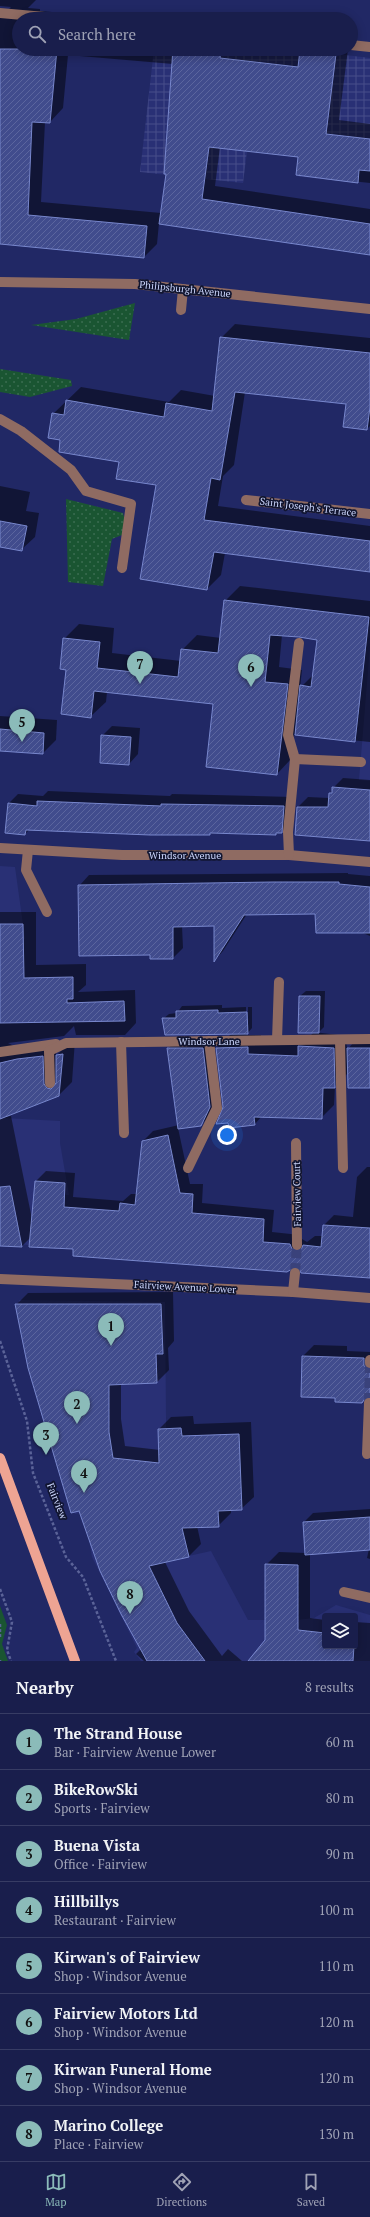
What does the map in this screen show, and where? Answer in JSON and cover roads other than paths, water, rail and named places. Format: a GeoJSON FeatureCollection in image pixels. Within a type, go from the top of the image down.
{"type":"FeatureCollection","features":[{"type":"Feature","properties":{"kind":"main road"},"geometry":{"type":"LineString","coordinates":[[0,1458],[75,1661]]}},
{"type":"Feature","properties":{"kind":"street"},"geometry":{"type":"LineString","coordinates":[[0,13],[12,14]]}},
{"type":"Feature","properties":{"kind":"street"},"geometry":{"type":"LineString","coordinates":[[358,46],[370,47]]}},
{"type":"Feature","properties":{"kind":"street","name":"Philipsburgh Avenue"},"geometry":{"type":"LineString","coordinates":[[0,282],[135,284],[370,309]]}},
{"type":"Feature","properties":{"kind":"street"},"geometry":{"type":"LineString","coordinates":[[181,310],[183,289]]}},
{"type":"Feature","properties":{"kind":"street"},"geometry":{"type":"LineString","coordinates":[[0,419],[22,431],[71,470],[86,491],[131,504],[122,568]]}},
{"type":"Feature","properties":{"kind":"street","name":"Saint Joseph's Terrace"},"geometry":{"type":"LineString","coordinates":[[246,500],[370,514]]}},
{"type":"Feature","properties":{"kind":"street"},"geometry":{"type":"LineString","coordinates":[[289,855],[288,832],[295,759],[288,735],[299,643]]}},
{"type":"Feature","properties":{"kind":"street"},"geometry":{"type":"LineString","coordinates":[[295,759],[361,762]]}},
{"type":"Feature","properties":{"kind":"street","name":"Windsor Avenue"},"geometry":{"type":"LineString","coordinates":[[0,848],[122,855],[289,855],[370,862]]}},
{"type":"Feature","properties":{"kind":"street"},"geometry":{"type":"LineString","coordinates":[[28,850],[26,870],[47,912]]}},
{"type":"Feature","properties":{"kind":"street"},"geometry":{"type":"LineString","coordinates":[[277,1040],[279,982]]}},
{"type":"Feature","properties":{"kind":"street","name":"Windsor Lane"},"geometry":{"type":"LineString","coordinates":[[50,1084],[49,1051],[66,1043],[340,1040],[370,1038]]}},
{"type":"Feature","properties":{"kind":"street"},"geometry":{"type":"LineString","coordinates":[[340,1040],[343,1168]]}},
{"type":"Feature","properties":{"kind":"street"},"geometry":{"type":"LineString","coordinates":[[188,1168],[217,1108],[209,1041]]}},
{"type":"Feature","properties":{"kind":"street"},"geometry":{"type":"LineString","coordinates":[[121,1042],[124,1132]]}},
{"type":"Feature","properties":{"kind":"street"},"geometry":{"type":"LineString","coordinates":[[0,1052],[66,1043]]}},
{"type":"Feature","properties":{"kind":"street","name":"Fairview Court"},"geometry":{"type":"LineString","coordinates":[[296,1143],[297,1245]]}},
{"type":"Feature","properties":{"kind":"street"},"geometry":{"type":"LineString","coordinates":[[293,1292],[296,1273]]}},
{"type":"Feature","properties":{"kind":"street","name":"Fairview Avenue Lower"},"geometry":{"type":"LineString","coordinates":[[0,1279],[293,1292],[370,1298]]}},
{"type":"Feature","properties":{"kind":"street"},"geometry":{"type":"LineString","coordinates":[[367,1454],[369,1403]]}},
{"type":"Feature","properties":{"kind":"street"},"geometry":{"type":"LineString","coordinates":[[344,1592],[370,1598]]}},
{"type":"Feature","properties":{"kind":"tunnel"},"geometry":{"type":"LineString","coordinates":[[295,1273],[297,1245]]}},
{"type":"Feature","properties":{"kind":"tunnel"},"geometry":{"type":"LineString","coordinates":[[369,1403],[370,1363]]}},
{"type":"Feature","properties":{"kind":"place","name":"Kirwan Funeral Home"},"geometry":{"type":"Point","coordinates":[140,684]}},
{"type":"Feature","properties":{"kind":"place","name":"Fairview Motors Ltd"},"geometry":{"type":"Point","coordinates":[251,687]}},
{"type":"Feature","properties":{"kind":"place","name":"Kirwan's of Fairview"},"geometry":{"type":"Point","coordinates":[22,742]}},
{"type":"Feature","properties":{"kind":"place","name":"The Strand House"},"geometry":{"type":"Point","coordinates":[111,1346]}},
{"type":"Feature","properties":{"kind":"place","name":"BikeRowSki"},"geometry":{"type":"Point","coordinates":[77,1424]}},
{"type":"Feature","properties":{"kind":"place","name":"Buena Vista"},"geometry":{"type":"Point","coordinates":[46,1455]}},
{"type":"Feature","properties":{"kind":"place","name":"Hillbillys"},"geometry":{"type":"Point","coordinates":[84,1493]}},
{"type":"Feature","properties":{"kind":"place","name":"Marino College"},"geometry":{"type":"Point","coordinates":[130,1614]}}]}
